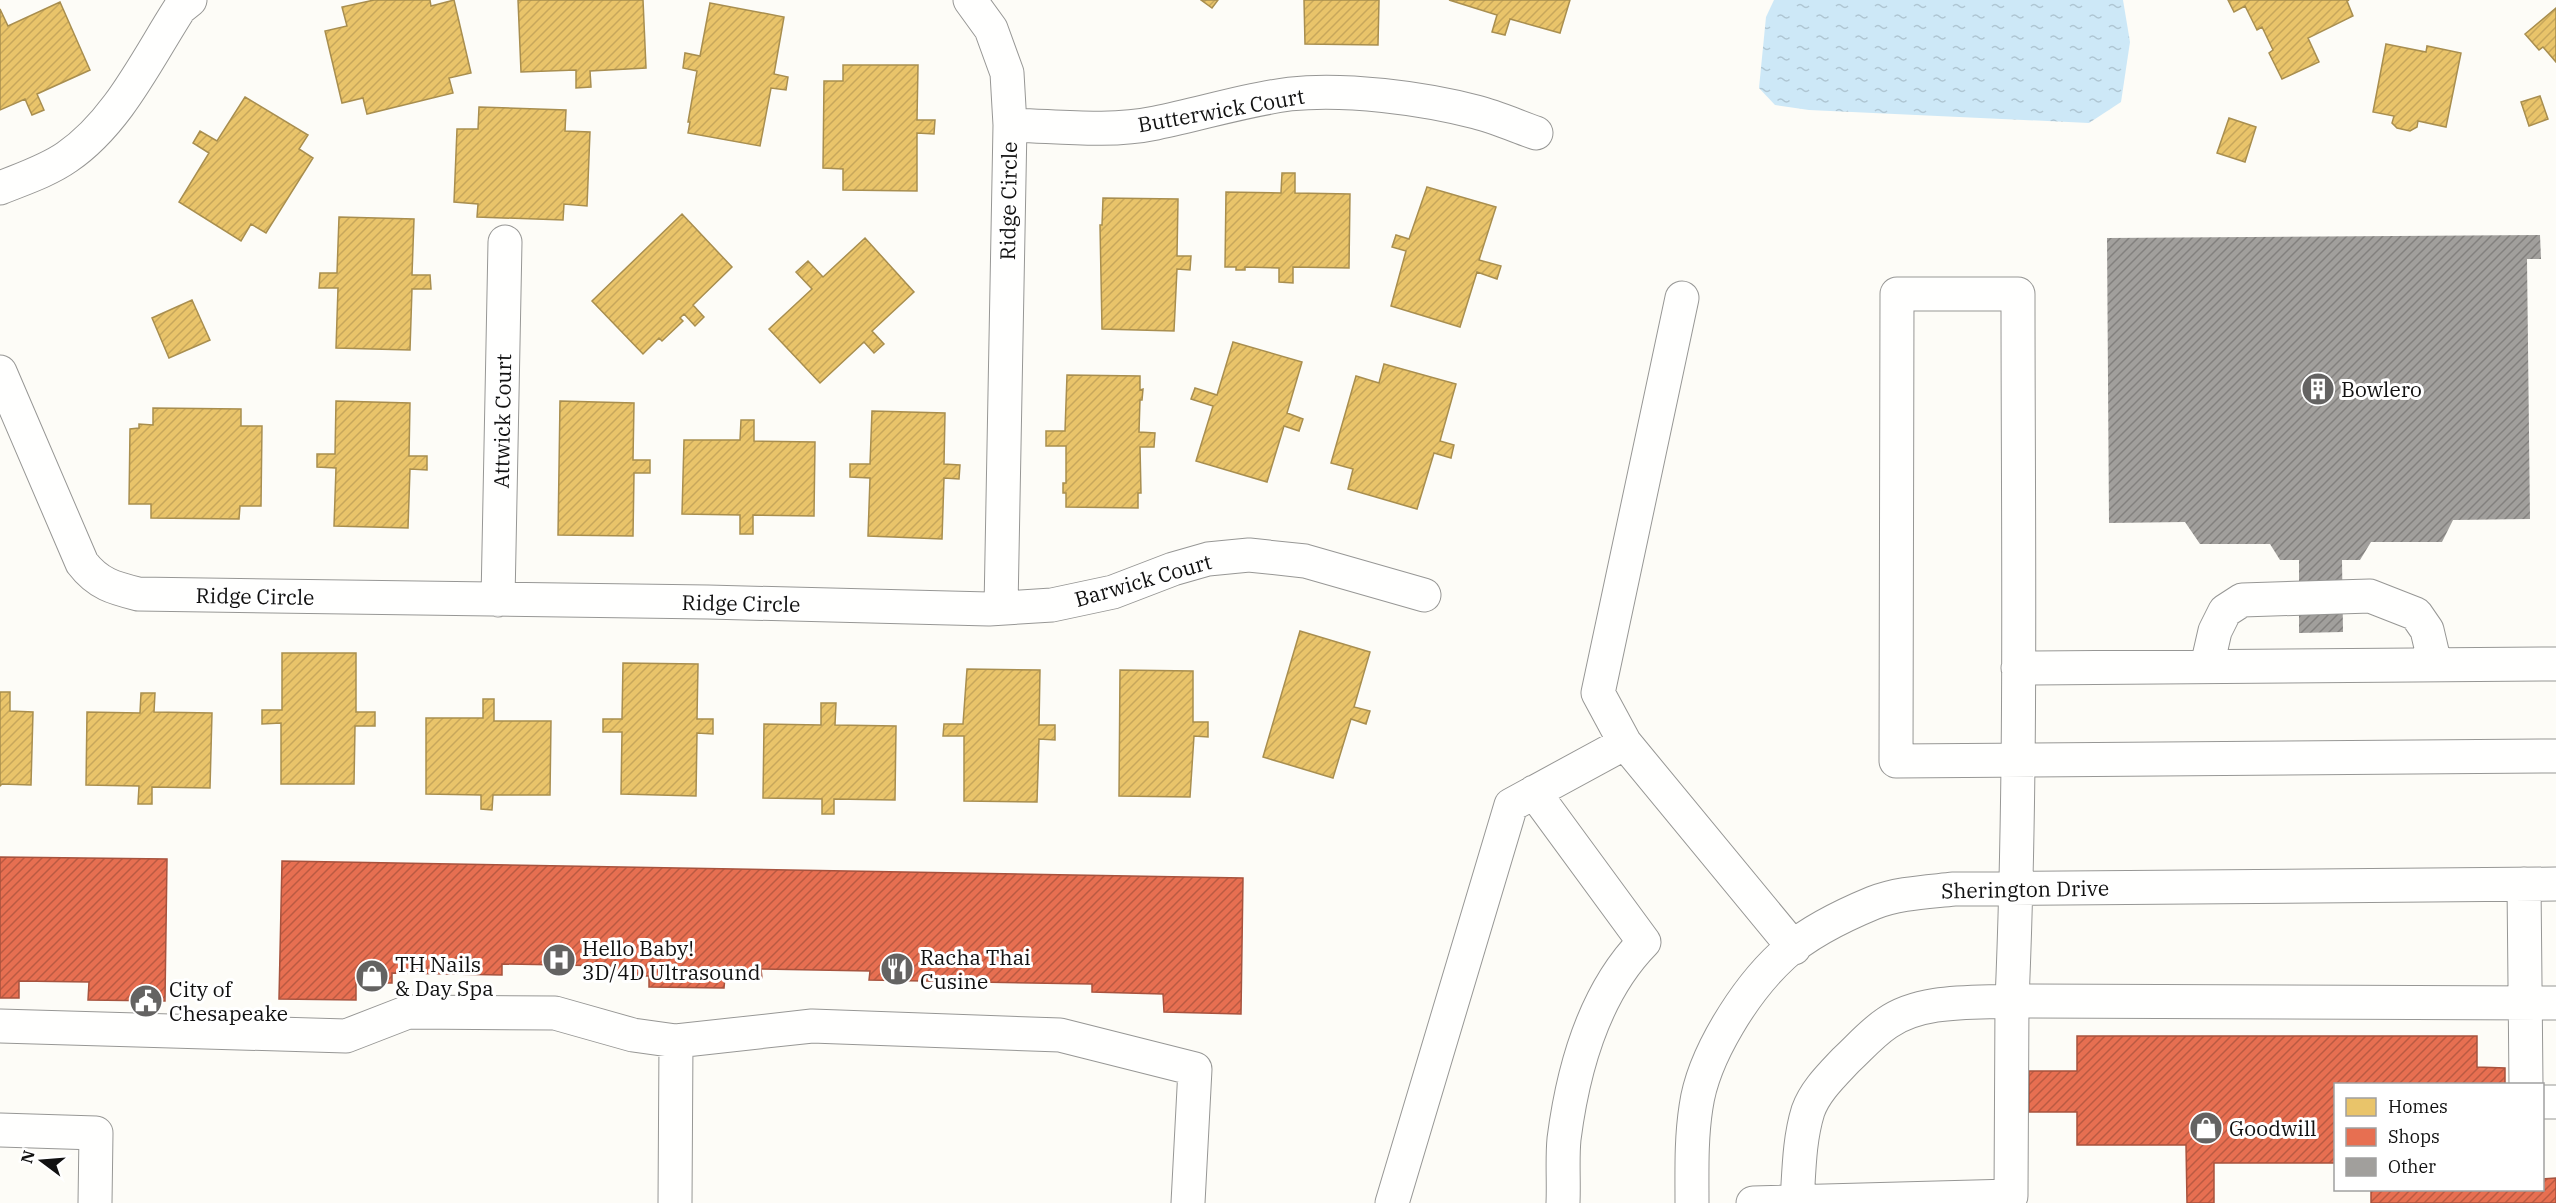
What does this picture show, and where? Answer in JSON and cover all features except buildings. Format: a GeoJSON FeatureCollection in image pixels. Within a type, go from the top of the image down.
{"type":"FeatureCollection","features":[{"type":"Feature","properties":{"kind":"street"},"geometry":{"type":"LineString","coordinates":[[0,189],[67,157],[95,132],[124,98],[180,8],[190,0]]}},
{"type":"Feature","properties":{"kind":"street","name":"Ridge Circle"},"geometry":{"type":"LineString","coordinates":[[0,372],[82,563],[92,576],[106,586],[138,594],[1001,608],[1010,125],[1006,73],[991,29],[969,0]]}},
{"type":"Feature","properties":{"kind":"street","name":"Butterwick Court"},"geometry":{"type":"LineString","coordinates":[[1010,125],[1109,128],[1143,125],[1227,105],[1292,94],[1329,93],[1401,98],[1476,112],[1536,133]]}},
{"type":"Feature","properties":{"kind":"street","name":"Attwick Court"},"geometry":{"type":"LineString","coordinates":[[498,600],[505,242]]}},
{"type":"Feature","properties":{"kind":"street"},"geometry":{"type":"LineString","coordinates":[[1753,1203],[2011,1196],[2012,1001],[2017,888],[2017,761],[2018,668],[2018,294],[1897,294],[1896,761],[2017,761],[2556,756]]}},
{"type":"Feature","properties":{"kind":"street"},"geometry":{"type":"LineString","coordinates":[[1682,298],[1598,693],[1625,743],[1794,948]]}},
{"type":"Feature","properties":{"kind":"street","name":"Barwick Court"},"geometry":{"type":"LineString","coordinates":[[1001,608],[1052,605],[1113,592],[1173,569],[1208,559],[1249,555],[1305,561],[1425,595]]}},
{"type":"Feature","properties":{"kind":"street"},"geometry":{"type":"LineString","coordinates":[[2207,666],[2215,631],[2225,611],[2242,600],[2370,596],[2416,614],[2427,630],[2435,664]]}},
{"type":"Feature","properties":{"kind":"street"},"geometry":{"type":"LineString","coordinates":[[2018,668],[2556,664]]}},
{"type":"Feature","properties":{"kind":"street"},"geometry":{"type":"LineString","coordinates":[[1392,1203],[1511,805],[1625,743]]}},
{"type":"Feature","properties":{"kind":"street"},"geometry":{"type":"LineString","coordinates":[[1534,792],[1644,942],[1631,955],[1598,1011],[1581,1054],[1564,1140],[1563,1203]]}},
{"type":"Feature","properties":{"kind":"street"},"geometry":{"type":"LineString","coordinates":[[2524,884],[2540,1003],[2526,1083]]}},
{"type":"Feature","properties":{"kind":"street","name":"Sherington Drive"},"geometry":{"type":"LineString","coordinates":[[1692,1203],[1696,1106],[1709,1063],[1736,1010],[1783,955],[1827,925],[1874,902],[1908,894],[1954,889],[2556,884]]}},
{"type":"Feature","properties":{"kind":"street"},"geometry":{"type":"LineString","coordinates":[[1797,1202],[1802,1138],[1809,1110],[1826,1081],[1888,1023],[1915,1011],[1941,1005],[2012,1001],[2540,1003]]}},
{"type":"Feature","properties":{"kind":"street"},"geometry":{"type":"LineString","coordinates":[[0,1026],[346,1036],[408,1012],[555,1013],[633,1035],[676,1041],[812,1026],[1060,1035],[1195,1069],[1188,1203]]}},
{"type":"Feature","properties":{"kind":"street"},"geometry":{"type":"LineString","coordinates":[[675,1203],[676,1041]]}},
{"type":"Feature","properties":{"kind":"street"},"geometry":{"type":"LineString","coordinates":[[0,1130],[96,1133],[95,1203]]}},
{"type":"Feature","properties":{"kind":"water"},"geometry":{"type":"Polygon","coordinates":[[[1774,0],[2123,0],[2130,42],[2121,102],[2089,123],[1809,110],[1775,105],[1759,88],[1766,17],[1774,0]]]}},
{"type":"Feature","properties":{"kind":"place","name":"Bowlero"},"geometry":{"type":"Point","coordinates":[2318,389]}},
{"type":"Feature","properties":{"kind":"place","name":"Hello Baby! 3D/4D Ultrasound"},"geometry":{"type":"Point","coordinates":[559,960]}},
{"type":"Feature","properties":{"kind":"place","name":"Racha Thai Cusine"},"geometry":{"type":"Point","coordinates":[897,969]}},
{"type":"Feature","properties":{"kind":"place","name":"TH Nails & Day Spa"},"geometry":{"type":"Point","coordinates":[372,976]}},
{"type":"Feature","properties":{"kind":"place","name":"City of Chesapeake"},"geometry":{"type":"Point","coordinates":[146,1001]}},
{"type":"Feature","properties":{"kind":"place","name":"Goodwill"},"geometry":{"type":"Point","coordinates":[2206,1128]}}]}
